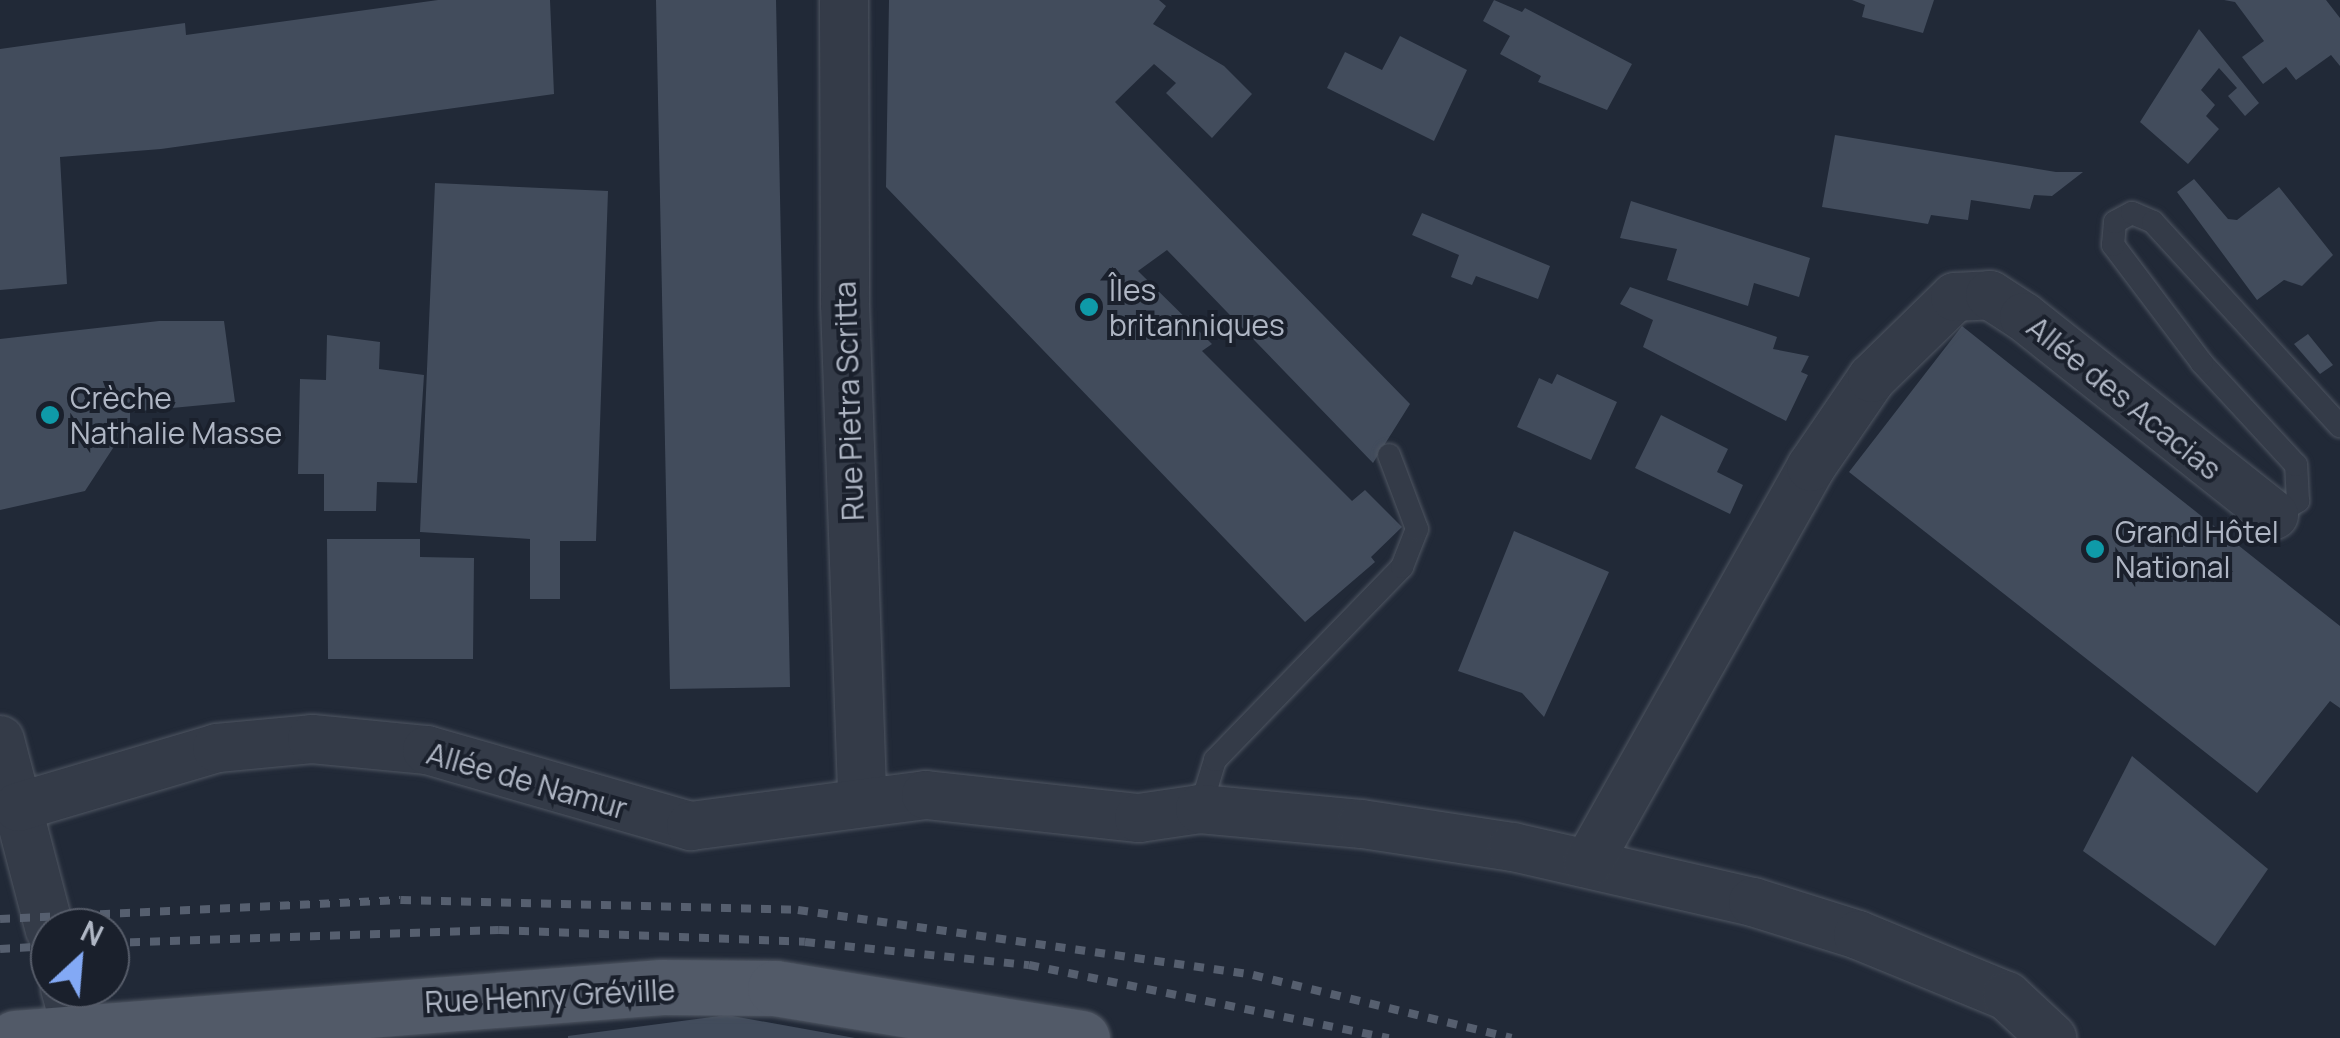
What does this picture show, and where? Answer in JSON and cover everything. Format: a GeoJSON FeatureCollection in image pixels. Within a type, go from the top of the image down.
{"type":"FeatureCollection","features":[{"type":"Feature","properties":{"kind":"main road","name":"Rue Henry Gréville"},"geometry":{"type":"LineString","coordinates":[[14,1038],[73,1019],[662,987],[776,988],[1082,1038]]}},
{"type":"Feature","properties":{"kind":"street","name":"Rue Pietra Scritta"},"geometry":{"type":"LineString","coordinates":[[844,0],[845,304],[862,802]]}},
{"type":"Feature","properties":{"kind":"street","name":"Allée des Acacias"},"geometry":{"type":"LineString","coordinates":[[1588,864],[1811,467],[1872,378],[1955,298],[1990,295],[2024,316],[2274,515]]}},
{"type":"Feature","properties":{"kind":"street","name":"Allée de Namur"},"geometry":{"type":"LineString","coordinates":[[18,807],[217,748],[312,739],[427,750],[692,826],[926,795],[1139,818],[1200,809],[1362,824],[1588,864],[1753,902],[1858,935],[2007,996],[2052,1038]]}},
{"type":"Feature","properties":{"kind":"street"},"geometry":{"type":"LineString","coordinates":[[0,740],[44,908]]}},
{"type":"Feature","properties":{"kind":"lane","name":"Allée des Acacias"},"geometry":{"type":"LineString","coordinates":[[2274,515],[2298,501],[2296,465],[2202,363],[2113,245],[2116,222],[2132,213],[2153,222],[2340,426]]}},
{"type":"Feature","properties":{"kind":"lane"},"geometry":{"type":"LineString","coordinates":[[1200,809],[1215,760],[1402,568],[1417,529],[1388,455]]}},
{"type":"Feature","properties":{"kind":"building"},"geometry":{"type":"Polygon","coordinates":[[[438,0],[550,0],[554,94],[161,149],[60,157],[67,284],[0,290],[0,49],[185,23],[186,35],[438,0]]]}},
{"type":"Feature","properties":{"kind":"building"},"geometry":{"type":"Polygon","coordinates":[[[656,0],[776,0],[790,687],[670,689],[656,0]]]}},
{"type":"Feature","properties":{"kind":"building","name":"Îles britanniques"},"geometry":{"type":"Polygon","coordinates":[[[889,0],[1159,0],[1166,6],[1153,24],[1224,66],[1252,94],[1212,138],[1166,93],[1176,83],[1154,64],[1115,102],[1410,404],[1373,463],[1167,250],[1138,271],[1212,344],[1202,351],[1352,501],[1365,490],[1402,527],[1371,557],[1375,562],[1305,622],[886,187],[889,0]]]}},
{"type":"Feature","properties":{"kind":"building"},"geometry":{"type":"Polygon","coordinates":[[[1494,0],[1522,12],[1525,8],[1632,64],[1607,110],[1538,82],[1541,76],[1500,54],[1510,36],[1483,21],[1494,0]]]}},
{"type":"Feature","properties":{"kind":"building"},"geometry":{"type":"Polygon","coordinates":[[[1852,0],[1934,0],[1923,33],[1862,17],[1865,5],[1852,0]]]}},
{"type":"Feature","properties":{"kind":"building"},"geometry":{"type":"Polygon","coordinates":[[[2224,0],[2326,0],[2340,18],[2340,66],[2331,55],[2296,80],[2286,67],[2263,84],[2242,57],[2264,41],[2235,2],[2224,0]]]}},
{"type":"Feature","properties":{"kind":"building"},"geometry":{"type":"Polygon","coordinates":[[[2199,29],[2259,103],[2245,116],[2228,96],[2237,88],[2219,68],[2201,90],[2215,105],[2206,116],[2219,129],[2188,164],[2140,122],[2199,29]]]}},
{"type":"Feature","properties":{"kind":"building"},"geometry":{"type":"Polygon","coordinates":[[[1400,36],[1467,70],[1434,141],[1327,88],[1345,52],[1382,70],[1400,36]]]}},
{"type":"Feature","properties":{"kind":"building"},"geometry":{"type":"Polygon","coordinates":[[[1835,135],[2056,172],[2083,172],[2052,196],[2034,195],[2030,209],[1971,200],[1968,220],[1931,215],[1928,224],[1822,207],[1835,135]]]}},
{"type":"Feature","properties":{"kind":"building"},"geometry":{"type":"Polygon","coordinates":[[[2194,179],[2228,219],[2237,220],[2279,187],[2333,255],[2302,286],[2284,280],[2257,300],[2177,192],[2194,179]]]}},
{"type":"Feature","properties":{"kind":"building"},"geometry":{"type":"Polygon","coordinates":[[[435,183],[608,191],[596,541],[560,541],[560,599],[530,599],[530,539],[420,532],[435,183]]]}},
{"type":"Feature","properties":{"kind":"building"},"geometry":{"type":"Polygon","coordinates":[[[1631,201],[1810,258],[1799,297],[1754,283],[1748,306],[1667,280],[1677,249],[1620,238],[1631,201]]]}},
{"type":"Feature","properties":{"kind":"building"},"geometry":{"type":"Polygon","coordinates":[[[1422,213],[1550,266],[1538,299],[1476,276],[1472,285],[1451,277],[1459,255],[1412,235],[1422,213]]]}},
{"type":"Feature","properties":{"kind":"building"},"geometry":{"type":"Polygon","coordinates":[[[1630,287],[1777,337],[1773,349],[1809,356],[1801,372],[1808,375],[1786,421],[1643,347],[1653,320],[1620,304],[1630,287]]]}},
{"type":"Feature","properties":{"kind":"building","name":"Crèche Nathalie Masse"},"geometry":{"type":"Polygon","coordinates":[[[159,321],[224,321],[235,402],[130,412],[130,422],[85,491],[0,510],[0,339],[159,321]]]}},
{"type":"Feature","properties":{"kind":"building","name":"Grand Hôtel National"},"geometry":{"type":"Polygon","coordinates":[[[1962,326],[2340,626],[2340,708],[2330,701],[2257,793],[1849,472],[1962,326]]]}},
{"type":"Feature","properties":{"kind":"building"},"geometry":{"type":"Polygon","coordinates":[[[2308,334],[2333,365],[2320,374],[2294,344],[2308,334]]]}},
{"type":"Feature","properties":{"kind":"building"},"geometry":{"type":"Polygon","coordinates":[[[327,335],[380,342],[379,369],[424,375],[417,483],[377,482],[376,511],[324,511],[324,474],[298,474],[300,379],[326,380],[327,335]]]}},
{"type":"Feature","properties":{"kind":"building"},"geometry":{"type":"Polygon","coordinates":[[[1557,374],[1617,402],[1591,460],[1517,427],[1539,378],[1552,384],[1557,374]]]}},
{"type":"Feature","properties":{"kind":"building"},"geometry":{"type":"Polygon","coordinates":[[[1661,415],[1728,449],[1717,472],[1743,485],[1730,514],[1635,468],[1661,415]]]}},
{"type":"Feature","properties":{"kind":"building"},"geometry":{"type":"Polygon","coordinates":[[[1514,531],[1609,572],[1544,717],[1522,693],[1458,671],[1514,531]]]}},
{"type":"Feature","properties":{"kind":"building"},"geometry":{"type":"Polygon","coordinates":[[[327,539],[420,539],[420,557],[474,558],[473,659],[328,659],[327,539]]]}},
{"type":"Feature","properties":{"kind":"building"},"geometry":{"type":"Polygon","coordinates":[[[2132,756],[2268,869],[2215,946],[2083,851],[2132,756]]]}},
{"type":"Feature","properties":{"kind":"building"},"geometry":{"type":"Polygon","coordinates":[[[727,1015],[855,1038],[568,1038],[568,1036],[727,1015]]]}},
{"type":"Feature","properties":{"kind":"railway"},"geometry":{"type":"LineString","coordinates":[[0,919],[401,900],[798,910],[1253,975],[1511,1038]]}},
{"type":"Feature","properties":{"kind":"railway"},"geometry":{"type":"LineString","coordinates":[[130,942],[499,930],[805,942],[1029,965],[1389,1038]]}},
{"type":"Feature","properties":{"kind":"railway"},"geometry":{"type":"LineString","coordinates":[[0,949],[30,947]]}},
{"type":"Feature","properties":{"kind":"place","name":"Îles britanniques"},"geometry":{"type":"Point","coordinates":[1089,307]}},
{"type":"Feature","properties":{"kind":"place","name":"Crèche Nathalie Masse"},"geometry":{"type":"Point","coordinates":[50,415]}},
{"type":"Feature","properties":{"kind":"place","name":"Grand Hôtel National"},"geometry":{"type":"Point","coordinates":[2095,549]}}]}
